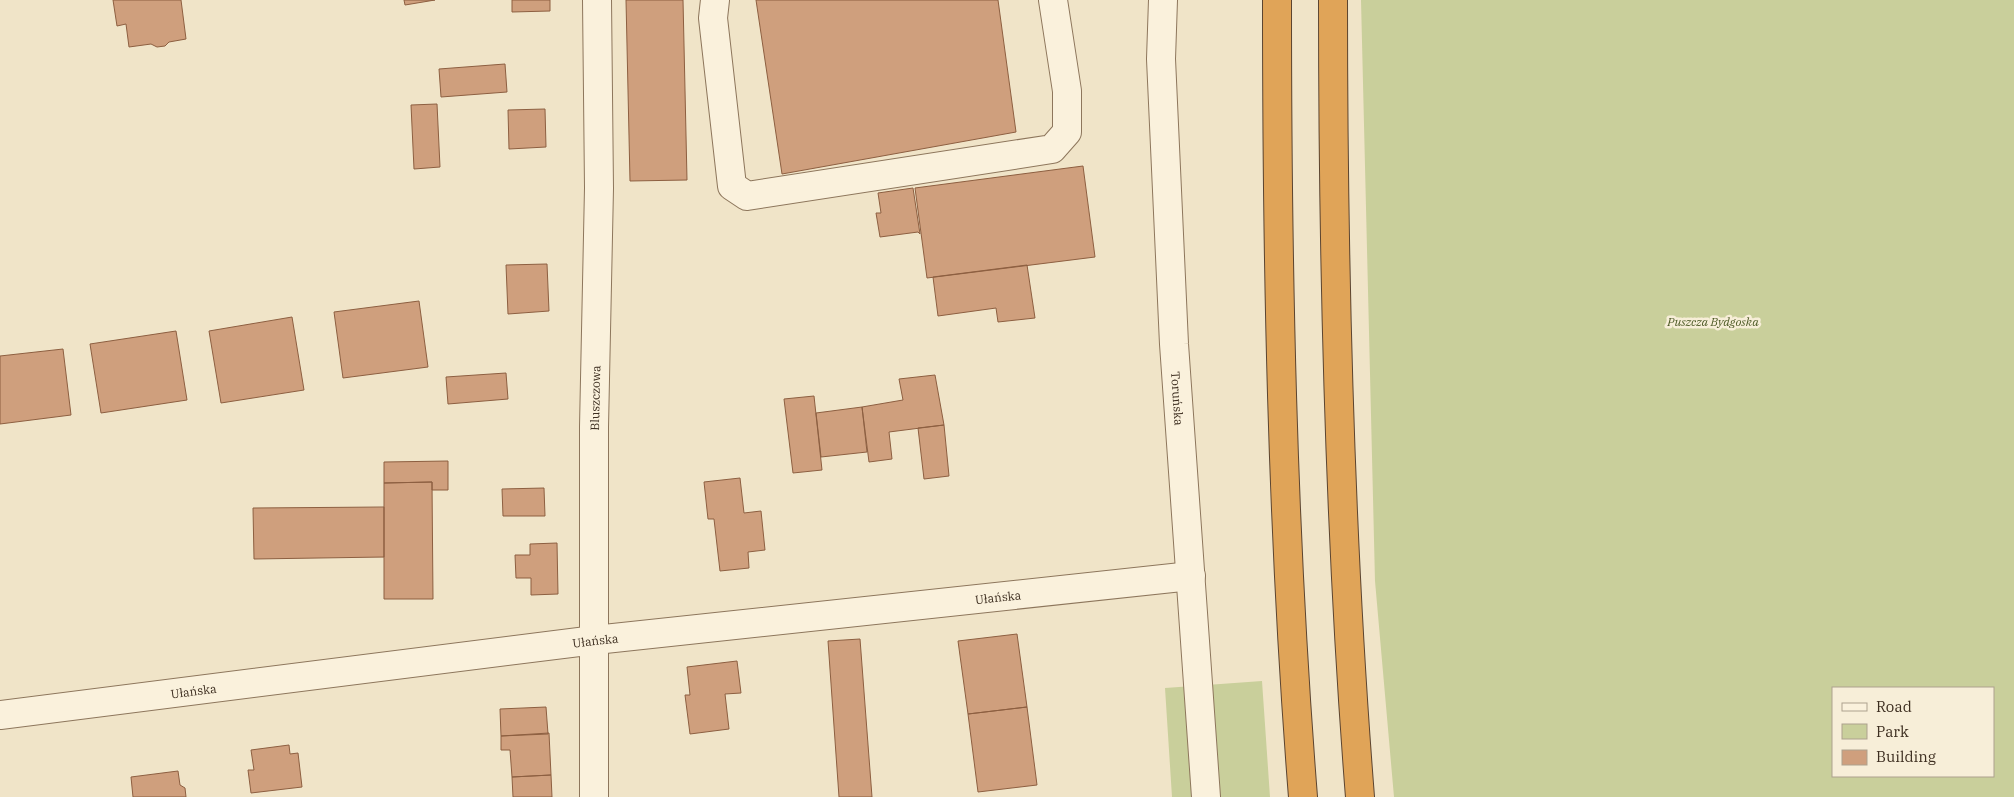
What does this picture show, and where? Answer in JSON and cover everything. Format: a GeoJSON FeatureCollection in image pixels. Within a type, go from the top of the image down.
{"type":"FeatureCollection","features":[{"type":"Feature","properties":{"kind":"highway"},"geometry":{"type":"LineString","coordinates":[[1277,0],[1277,141],[1283,420],[1297,718],[1303,797]]}},
{"type":"Feature","properties":{"kind":"highway"},"geometry":{"type":"LineString","coordinates":[[1333,0],[1333,149],[1339,416],[1353,715],[1360,797]]}},
{"type":"Feature","properties":{"kind":"street","name":"Bluszczowa"},"geometry":{"type":"LineString","coordinates":[[594,797],[594,427],[599,188],[597,0]]}},
{"type":"Feature","properties":{"kind":"street"},"geometry":{"type":"LineString","coordinates":[[715,0],[713,18],[732,186],[747,196],[1052,149],[1067,132],[1066,91],[1053,0]]}},
{"type":"Feature","properties":{"kind":"street","name":"Toruńska"},"geometry":{"type":"LineString","coordinates":[[1163,0],[1161,58],[1173,334],[1206,797]]}},
{"type":"Feature","properties":{"kind":"street","name":"Ułańska"},"geometry":{"type":"LineString","coordinates":[[0,715],[595,640],[1191,576]]}},
{"type":"Feature","properties":{"kind":"green space","name":"Puszcza Bydgoska"},"geometry":{"type":"Polygon","coordinates":[[[1361,0],[2014,0],[2014,797],[1394,797],[1375,581],[1361,0]]]}},
{"type":"Feature","properties":{"kind":"green space"},"geometry":{"type":"Polygon","coordinates":[[[1262,681],[1270,797],[1172,797],[1165,688],[1262,681]]]}},
{"type":"Feature","properties":{"kind":"building"},"geometry":{"type":"Polygon","coordinates":[[[113,0],[181,0],[186,39],[169,42],[165,46],[157,47],[151,44],[129,47],[126,24],[117,26],[113,0]]]}},
{"type":"Feature","properties":{"kind":"building"},"geometry":{"type":"Polygon","coordinates":[[[404,0],[435,0],[405,5],[404,0]]]}},
{"type":"Feature","properties":{"kind":"building"},"geometry":{"type":"Polygon","coordinates":[[[512,0],[550,0],[550,11],[512,12],[512,0]]]}},
{"type":"Feature","properties":{"kind":"building"},"geometry":{"type":"Polygon","coordinates":[[[626,0],[683,0],[687,180],[630,181],[626,0]]]}},
{"type":"Feature","properties":{"kind":"building"},"geometry":{"type":"Polygon","coordinates":[[[756,0],[998,0],[1016,132],[782,174],[756,0]]]}},
{"type":"Feature","properties":{"kind":"building"},"geometry":{"type":"Polygon","coordinates":[[[505,64],[507,92],[441,97],[439,69],[505,64]]]}},
{"type":"Feature","properties":{"kind":"building"},"geometry":{"type":"Polygon","coordinates":[[[437,104],[440,167],[414,169],[411,105],[437,104]]]}},
{"type":"Feature","properties":{"kind":"building"},"geometry":{"type":"Polygon","coordinates":[[[545,109],[546,147],[509,149],[508,110],[545,109]]]}},
{"type":"Feature","properties":{"kind":"building"},"geometry":{"type":"Polygon","coordinates":[[[1083,166],[1095,257],[927,278],[915,188],[1083,166]]]}},
{"type":"Feature","properties":{"kind":"building"},"geometry":{"type":"Polygon","coordinates":[[[913,188],[920,234],[918,232],[880,237],[876,213],[881,213],[878,193],[913,188]]]}},
{"type":"Feature","properties":{"kind":"building"},"geometry":{"type":"Polygon","coordinates":[[[547,264],[549,311],[508,314],[506,265],[547,264]]]}},
{"type":"Feature","properties":{"kind":"building"},"geometry":{"type":"Polygon","coordinates":[[[1027,265],[1035,318],[998,322],[996,308],[938,316],[933,277],[1027,265]]]}},
{"type":"Feature","properties":{"kind":"building"},"geometry":{"type":"Polygon","coordinates":[[[419,301],[428,367],[343,378],[334,312],[419,301]]]}},
{"type":"Feature","properties":{"kind":"building"},"geometry":{"type":"Polygon","coordinates":[[[292,317],[304,390],[221,403],[209,331],[292,317]]]}},
{"type":"Feature","properties":{"kind":"building"},"geometry":{"type":"Polygon","coordinates":[[[176,331],[187,400],[101,413],[90,344],[176,331]]]}},
{"type":"Feature","properties":{"kind":"building"},"geometry":{"type":"Polygon","coordinates":[[[63,349],[71,415],[0,424],[0,356],[63,349]]]}},
{"type":"Feature","properties":{"kind":"building"},"geometry":{"type":"Polygon","coordinates":[[[506,373],[508,399],[448,404],[446,377],[506,373]]]}},
{"type":"Feature","properties":{"kind":"building"},"geometry":{"type":"Polygon","coordinates":[[[935,375],[944,425],[889,432],[892,459],[869,462],[862,407],[903,400],[899,379],[935,375]]]}},
{"type":"Feature","properties":{"kind":"building"},"geometry":{"type":"Polygon","coordinates":[[[814,396],[822,470],[793,473],[784,399],[814,396]]]}},
{"type":"Feature","properties":{"kind":"building"},"geometry":{"type":"Polygon","coordinates":[[[862,407],[867,452],[821,457],[816,413],[862,407]]]}},
{"type":"Feature","properties":{"kind":"building"},"geometry":{"type":"Polygon","coordinates":[[[944,425],[949,476],[924,479],[918,428],[944,425]]]}},
{"type":"Feature","properties":{"kind":"building"},"geometry":{"type":"Polygon","coordinates":[[[448,461],[448,490],[432,490],[432,482],[384,483],[384,462],[448,461]]]}},
{"type":"Feature","properties":{"kind":"building"},"geometry":{"type":"Polygon","coordinates":[[[740,478],[744,513],[761,511],[765,550],[748,552],[749,568],[720,571],[714,519],[708,519],[704,482],[740,478]]]}},
{"type":"Feature","properties":{"kind":"building"},"geometry":{"type":"Polygon","coordinates":[[[432,482],[433,599],[384,599],[384,483],[432,482]]]}},
{"type":"Feature","properties":{"kind":"building"},"geometry":{"type":"Polygon","coordinates":[[[544,488],[545,516],[503,516],[502,489],[544,488]]]}},
{"type":"Feature","properties":{"kind":"building"},"geometry":{"type":"Polygon","coordinates":[[[384,507],[384,557],[254,559],[253,508],[384,507]]]}},
{"type":"Feature","properties":{"kind":"building"},"geometry":{"type":"Polygon","coordinates":[[[557,543],[558,594],[531,595],[531,578],[516,578],[515,555],[530,555],[530,544],[557,543]]]}},
{"type":"Feature","properties":{"kind":"building"},"geometry":{"type":"Polygon","coordinates":[[[1017,634],[1027,707],[968,714],[958,641],[1017,634]]]}},
{"type":"Feature","properties":{"kind":"building"},"geometry":{"type":"Polygon","coordinates":[[[860,639],[872,797],[839,797],[828,641],[860,639]]]}},
{"type":"Feature","properties":{"kind":"building"},"geometry":{"type":"Polygon","coordinates":[[[737,661],[741,693],[725,694],[729,729],[690,734],[685,695],[690,695],[687,667],[737,661]]]}},
{"type":"Feature","properties":{"kind":"building"},"geometry":{"type":"Polygon","coordinates":[[[546,707],[548,734],[501,736],[500,709],[546,707]]]}},
{"type":"Feature","properties":{"kind":"building"},"geometry":{"type":"Polygon","coordinates":[[[1027,707],[1037,785],[978,792],[968,714],[1027,707]]]}},
{"type":"Feature","properties":{"kind":"building"},"geometry":{"type":"Polygon","coordinates":[[[549,733],[551,775],[512,777],[510,750],[501,750],[501,736],[549,733]]]}},
{"type":"Feature","properties":{"kind":"building"},"geometry":{"type":"Polygon","coordinates":[[[289,745],[290,754],[298,753],[302,787],[251,793],[248,770],[254,770],[251,750],[289,745]]]}},
{"type":"Feature","properties":{"kind":"building"},"geometry":{"type":"Polygon","coordinates":[[[178,771],[180,785],[185,788],[186,797],[133,797],[131,777],[178,771]]]}},
{"type":"Feature","properties":{"kind":"building"},"geometry":{"type":"Polygon","coordinates":[[[551,775],[552,797],[513,797],[512,777],[551,775]]]}}]}
